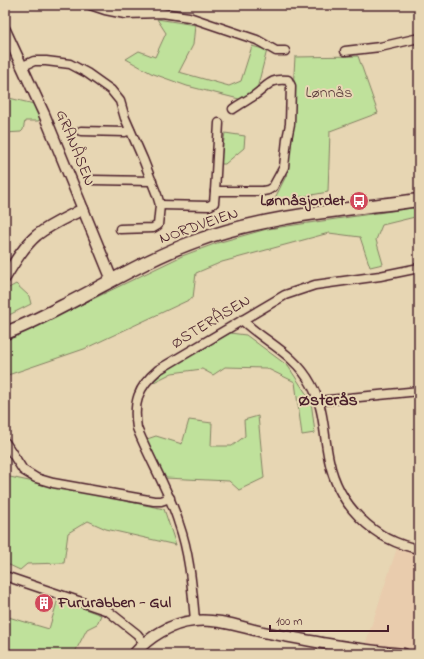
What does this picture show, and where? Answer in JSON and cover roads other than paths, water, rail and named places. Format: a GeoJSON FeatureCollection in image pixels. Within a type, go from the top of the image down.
{"type":"FeatureCollection","features":[{"type":"Feature","properties":{"kind":"main road","name":"NORDVEIEN"},"geometry":{"type":"LineString","coordinates":[[5,333],[53,311],[173,250],[226,231],[284,218],[419,200]]}},
{"type":"Feature","properties":{"kind":"street"},"geometry":{"type":"LineString","coordinates":[[90,5],[125,14],[162,13],[189,17],[257,40],[276,51],[285,52]]}},
{"type":"Feature","properties":{"kind":"street","name":"GRANÅSEN"},"geometry":{"type":"LineString","coordinates":[[5,30],[44,114],[112,280]]}},
{"type":"Feature","properties":{"kind":"street"},"geometry":{"type":"LineString","coordinates":[[345,51],[380,47],[419,38]]}},
{"type":"Feature","properties":{"kind":"street"},"geometry":{"type":"LineString","coordinates":[[23,66],[34,61],[46,60],[70,64],[87,73],[111,90],[120,101],[160,205],[158,225],[153,228],[120,229]]}},
{"type":"Feature","properties":{"kind":"street"},"geometry":{"type":"LineString","coordinates":[[215,191],[241,192],[268,190],[273,187],[284,167],[290,124],[291,86],[288,80],[269,83],[255,96],[233,108]]}},
{"type":"Feature","properties":{"kind":"street"},"geometry":{"type":"LineString","coordinates":[[160,205],[209,206],[214,203],[220,124]]}},
{"type":"Feature","properties":{"kind":"street"},"geometry":{"type":"LineString","coordinates":[[82,131],[125,132],[130,130]]}},
{"type":"Feature","properties":{"kind":"street"},"geometry":{"type":"LineString","coordinates":[[93,180],[152,181]]}},
{"type":"Feature","properties":{"kind":"street"},"geometry":{"type":"LineString","coordinates":[[5,278],[19,257],[37,236],[56,223],[84,209]]}},
{"type":"Feature","properties":{"kind":"street","name":"ØSTERÅSEN"},"geometry":{"type":"LineString","coordinates":[[195,620],[191,575],[180,524],[170,498],[137,428],[135,417],[137,398],[141,388],[158,370],[276,299],[304,288],[331,282],[380,276],[419,268]]}},
{"type":"Feature","properties":{"kind":"street"},"geometry":{"type":"LineString","coordinates":[[242,320],[252,330],[291,358],[310,383],[319,401],[329,460],[338,488],[358,516],[378,533],[399,544],[419,549]]}},
{"type":"Feature","properties":{"kind":"street"},"geometry":{"type":"LineString","coordinates":[[319,401],[419,391]]}},
{"type":"Feature","properties":{"kind":"street"},"geometry":{"type":"LineString","coordinates":[[5,442],[23,470],[36,478],[53,483],[154,501],[161,501],[170,498]]}},
{"type":"Feature","properties":{"kind":"street"},"geometry":{"type":"LineString","coordinates":[[5,576],[108,611],[138,634],[145,644]]}},
{"type":"Feature","properties":{"kind":"street"},"geometry":{"type":"LineString","coordinates":[[134,654],[145,644],[170,627],[179,623],[195,620],[220,623],[343,647],[404,654]]}},
{"type":"Feature","properties":{"kind":"place","name":"Lønnåsjordet"},"geometry":{"type":"Point","coordinates":[359,201]}},
{"type":"Feature","properties":{"kind":"place","name":"Fururabben - Gul"},"geometry":{"type":"Point","coordinates":[44,603]}},
{"type":"Feature","properties":{"kind":"district","name":"Østerås"},"geometry":{"type":"Point","coordinates":[328,401]}},
{"type":"Feature","properties":{"kind":"park label","name":"Lønnås"},"geometry":{"type":"Point","coordinates":[329,93]}}]}
